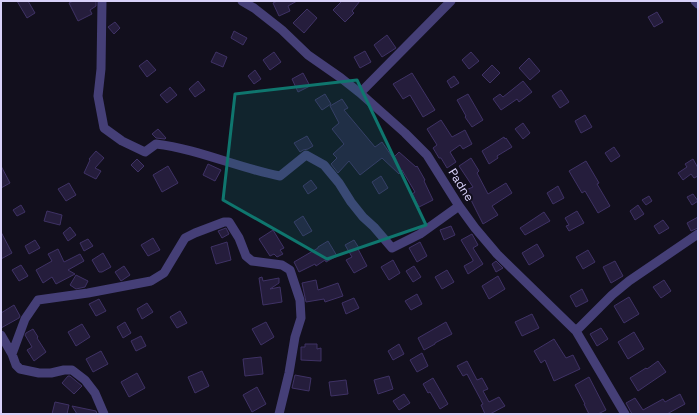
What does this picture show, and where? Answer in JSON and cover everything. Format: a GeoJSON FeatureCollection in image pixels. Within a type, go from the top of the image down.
{"type":"FeatureCollection","features":[{"type":"Feature","properties":{"kind":"street"},"geometry":{"type":"LineString","coordinates":[[102,1],[101,69],[98,96],[104,128],[122,141],[145,152],[156,144],[172,146],[262,173],[280,176],[306,155],[324,165],[363,217],[374,227],[392,248],[420,234],[459,206]]}},
{"type":"Feature","properties":{"kind":"street","name":"Padne"},"geometry":{"type":"LineString","coordinates":[[242,1],[256,5],[308,55],[360,93],[405,133],[427,155],[459,206],[497,254],[576,331],[625,414]]}},
{"type":"Feature","properties":{"kind":"street"},"geometry":{"type":"LineString","coordinates":[[360,93],[451,1]]}},
{"type":"Feature","properties":{"kind":"street"},"geometry":{"type":"LineString","coordinates":[[695,1],[698,4]]}},
{"type":"Feature","properties":{"kind":"street"},"geometry":{"type":"LineString","coordinates":[[12,354],[25,319],[38,300],[88,294],[151,281],[164,273],[185,238],[224,222],[229,222],[240,238],[246,256],[252,261],[282,265],[290,270],[300,300],[301,318],[295,338],[289,373],[279,414]]}},
{"type":"Feature","properties":{"kind":"street"},"geometry":{"type":"LineString","coordinates":[[576,331],[612,295],[698,234]]}},
{"type":"Feature","properties":{"kind":"street"},"geometry":{"type":"LineString","coordinates":[[1,335],[12,354],[16,365],[20,369],[39,373],[72,370],[85,380],[95,393],[104,414]]}},
{"type":"Feature","properties":{"kind":"highlighted area"},"geometry":{"type":"Polygon","coordinates":[[[357,80],[426,225],[327,259],[223,200],[235,94],[357,80]]]}},
{"type":"Feature","properties":{"kind":"building"},"geometry":{"type":"Polygon","coordinates":[[[17,1],[28,1],[35,13],[27,18],[17,1]]]}},
{"type":"Feature","properties":{"kind":"building"},"geometry":{"type":"Polygon","coordinates":[[[73,1],[96,1],[96,6],[90,10],[92,14],[78,21],[69,3],[73,1]]]}},
{"type":"Feature","properties":{"kind":"building"},"geometry":{"type":"Polygon","coordinates":[[[277,1],[297,1],[288,6],[290,11],[279,16],[273,3],[277,1]]]}},
{"type":"Feature","properties":{"kind":"building"},"geometry":{"type":"Polygon","coordinates":[[[342,1],[360,1],[352,11],[354,13],[345,22],[333,10],[342,1]]]}},
{"type":"Feature","properties":{"kind":"building"},"geometry":{"type":"Polygon","coordinates":[[[307,9],[317,18],[304,33],[293,23],[307,9]]]}},
{"type":"Feature","properties":{"kind":"building"},"geometry":{"type":"Polygon","coordinates":[[[657,12],[663,22],[654,27],[648,17],[657,12]]]}},
{"type":"Feature","properties":{"kind":"building"},"geometry":{"type":"Polygon","coordinates":[[[115,22],[120,28],[114,34],[108,27],[115,22]]]}},
{"type":"Feature","properties":{"kind":"building"},"geometry":{"type":"Polygon","coordinates":[[[234,31],[247,38],[243,45],[231,38],[234,31]]]}},
{"type":"Feature","properties":{"kind":"building"},"geometry":{"type":"Polygon","coordinates":[[[387,35],[396,48],[382,57],[374,45],[387,35]]]}},
{"type":"Feature","properties":{"kind":"building"},"geometry":{"type":"Polygon","coordinates":[[[365,51],[371,62],[360,68],[354,57],[365,51]]]}},
{"type":"Feature","properties":{"kind":"building"},"geometry":{"type":"Polygon","coordinates":[[[216,52],[227,57],[223,67],[211,62],[216,52]]]}},
{"type":"Feature","properties":{"kind":"building"},"geometry":{"type":"Polygon","coordinates":[[[274,52],[281,62],[270,70],[263,60],[274,52]]]}},
{"type":"Feature","properties":{"kind":"building"},"geometry":{"type":"Polygon","coordinates":[[[471,52],[479,61],[469,69],[462,60],[471,52]]]}},
{"type":"Feature","properties":{"kind":"building"},"geometry":{"type":"Polygon","coordinates":[[[529,58],[540,71],[530,80],[519,68],[529,58]]]}},
{"type":"Feature","properties":{"kind":"building"},"geometry":{"type":"Polygon","coordinates":[[[147,60],[156,70],[147,77],[139,66],[147,60]]]}},
{"type":"Feature","properties":{"kind":"building"},"geometry":{"type":"Polygon","coordinates":[[[492,65],[500,73],[490,83],[482,75],[492,65]]]}},
{"type":"Feature","properties":{"kind":"building"},"geometry":{"type":"Polygon","coordinates":[[[255,70],[261,79],[254,84],[248,76],[255,70]]]}},
{"type":"Feature","properties":{"kind":"building"},"geometry":{"type":"Polygon","coordinates":[[[303,73],[310,86],[298,92],[292,79],[303,73]]]}},
{"type":"Feature","properties":{"kind":"building"},"geometry":{"type":"Polygon","coordinates":[[[412,73],[435,110],[423,117],[410,95],[403,99],[393,84],[412,73]]]}},
{"type":"Feature","properties":{"kind":"building"},"geometry":{"type":"Polygon","coordinates":[[[454,76],[459,83],[451,88],[447,81],[454,76]]]}},
{"type":"Feature","properties":{"kind":"building"},"geometry":{"type":"Polygon","coordinates":[[[198,81],[205,90],[195,97],[189,89],[198,81]]]}},
{"type":"Feature","properties":{"kind":"building"},"geometry":{"type":"Polygon","coordinates":[[[523,81],[532,92],[519,102],[517,99],[501,110],[493,99],[500,94],[503,97],[523,81]]]}},
{"type":"Feature","properties":{"kind":"building"},"geometry":{"type":"Polygon","coordinates":[[[170,87],[177,95],[167,103],[160,95],[170,87]]]}},
{"type":"Feature","properties":{"kind":"building"},"geometry":{"type":"Polygon","coordinates":[[[561,90],[569,102],[560,108],[552,96],[561,90]]]}},
{"type":"Feature","properties":{"kind":"building"},"geometry":{"type":"Polygon","coordinates":[[[325,94],[331,104],[322,110],[315,100],[325,94]]]}},
{"type":"Feature","properties":{"kind":"building"},"geometry":{"type":"Polygon","coordinates":[[[468,94],[483,120],[472,127],[465,117],[466,116],[457,100],[468,94]]]}},
{"type":"Feature","properties":{"kind":"building"},"geometry":{"type":"Polygon","coordinates":[[[342,99],[348,108],[344,110],[375,147],[382,142],[393,158],[399,152],[416,167],[417,166],[425,180],[424,181],[433,200],[419,207],[412,194],[415,192],[402,170],[399,174],[382,158],[360,175],[349,161],[338,173],[331,164],[337,158],[333,154],[344,144],[332,129],[339,123],[330,106],[342,99]]]}},
{"type":"Feature","properties":{"kind":"building"},"geometry":{"type":"Polygon","coordinates":[[[585,115],[592,127],[581,133],[575,121],[585,115]]]}},
{"type":"Feature","properties":{"kind":"building"},"geometry":{"type":"Polygon","coordinates":[[[441,120],[452,137],[465,130],[472,144],[463,149],[460,145],[450,152],[456,162],[447,168],[433,148],[437,145],[427,129],[441,120]]]}},
{"type":"Feature","properties":{"kind":"building"},"geometry":{"type":"Polygon","coordinates":[[[523,123],[530,133],[523,139],[515,129],[523,123]]]}},
{"type":"Feature","properties":{"kind":"building"},"geometry":{"type":"Polygon","coordinates":[[[158,129],[166,138],[165,139],[156,138],[152,134],[158,129]]]}},
{"type":"Feature","properties":{"kind":"building"},"geometry":{"type":"Polygon","coordinates":[[[307,136],[313,146],[300,152],[294,143],[307,136]]]}},
{"type":"Feature","properties":{"kind":"building"},"geometry":{"type":"Polygon","coordinates":[[[504,137],[512,147],[497,156],[498,158],[489,164],[482,151],[504,137]]]}},
{"type":"Feature","properties":{"kind":"building"},"geometry":{"type":"Polygon","coordinates":[[[614,147],[620,156],[611,162],[605,153],[614,147]]]}},
{"type":"Feature","properties":{"kind":"building"},"geometry":{"type":"Polygon","coordinates":[[[96,151],[104,158],[95,168],[101,171],[96,179],[84,173],[90,160],[89,159],[96,151]]]}},
{"type":"Feature","properties":{"kind":"building"},"geometry":{"type":"Polygon","coordinates":[[[471,158],[479,171],[477,173],[488,194],[506,183],[512,193],[492,206],[498,215],[483,224],[466,190],[473,187],[459,166],[471,158]]]}},
{"type":"Feature","properties":{"kind":"building"},"geometry":{"type":"Polygon","coordinates":[[[137,159],[144,166],[138,172],[131,165],[137,159]]]}},
{"type":"Feature","properties":{"kind":"building"},"geometry":{"type":"Polygon","coordinates":[[[693,159],[698,168],[698,176],[694,178],[691,174],[683,180],[678,173],[687,167],[685,164],[693,159]]]}},
{"type":"Feature","properties":{"kind":"building"},"geometry":{"type":"Polygon","coordinates":[[[586,161],[610,206],[598,213],[585,191],[582,193],[569,171],[586,161]]]}},
{"type":"Feature","properties":{"kind":"building"},"geometry":{"type":"Polygon","coordinates":[[[208,164],[221,170],[215,181],[203,175],[208,164]]]}},
{"type":"Feature","properties":{"kind":"building"},"geometry":{"type":"Polygon","coordinates":[[[1,166],[10,183],[1,188],[1,166]]]}},
{"type":"Feature","properties":{"kind":"building"},"geometry":{"type":"Polygon","coordinates":[[[168,166],[178,183],[162,192],[153,175],[168,166]]]}},
{"type":"Feature","properties":{"kind":"building"},"geometry":{"type":"Polygon","coordinates":[[[381,176],[388,188],[379,194],[372,182],[381,176]]]}},
{"type":"Feature","properties":{"kind":"building"},"geometry":{"type":"Polygon","coordinates":[[[311,180],[317,188],[308,194],[303,186],[311,180]]]}},
{"type":"Feature","properties":{"kind":"building"},"geometry":{"type":"Polygon","coordinates":[[[69,183],[76,195],[66,201],[58,189],[69,183]]]}},
{"type":"Feature","properties":{"kind":"building"},"geometry":{"type":"Polygon","coordinates":[[[558,186],[564,198],[553,204],[547,193],[558,186]]]}},
{"type":"Feature","properties":{"kind":"building"},"geometry":{"type":"Polygon","coordinates":[[[693,194],[698,201],[692,205],[687,197],[693,194]]]}},
{"type":"Feature","properties":{"kind":"building"},"geometry":{"type":"Polygon","coordinates":[[[649,196],[652,201],[646,205],[642,200],[649,196]]]}},
{"type":"Feature","properties":{"kind":"building"},"geometry":{"type":"Polygon","coordinates":[[[21,205],[25,212],[17,216],[13,210],[21,205]]]}},
{"type":"Feature","properties":{"kind":"building"},"geometry":{"type":"Polygon","coordinates":[[[638,205],[644,214],[635,220],[630,211],[638,205]]]}},
{"type":"Feature","properties":{"kind":"building"},"geometry":{"type":"Polygon","coordinates":[[[47,211],[62,215],[60,225],[44,221],[47,211]]]}},
{"type":"Feature","properties":{"kind":"building"},"geometry":{"type":"Polygon","coordinates":[[[577,211],[584,223],[569,231],[566,226],[569,225],[565,218],[577,211]]]}},
{"type":"Feature","properties":{"kind":"building"},"geometry":{"type":"Polygon","coordinates":[[[544,212],[550,221],[525,235],[520,228],[544,212]]]}},
{"type":"Feature","properties":{"kind":"building"},"geometry":{"type":"Polygon","coordinates":[[[303,216],[312,231],[303,236],[294,222],[303,216]]]}},
{"type":"Feature","properties":{"kind":"building"},"geometry":{"type":"Polygon","coordinates":[[[698,217],[698,228],[691,231],[687,223],[698,217]]]}},
{"type":"Feature","properties":{"kind":"building"},"geometry":{"type":"Polygon","coordinates":[[[663,220],[669,228],[659,234],[654,226],[663,220]]]}},
{"type":"Feature","properties":{"kind":"building"},"geometry":{"type":"Polygon","coordinates":[[[451,226],[455,235],[444,240],[440,230],[451,226]]]}},
{"type":"Feature","properties":{"kind":"building"},"geometry":{"type":"Polygon","coordinates":[[[70,227],[76,235],[68,241],[63,233],[70,227]]]}},
{"type":"Feature","properties":{"kind":"building"},"geometry":{"type":"Polygon","coordinates":[[[226,228],[229,234],[222,238],[218,231],[226,228]]]}},
{"type":"Feature","properties":{"kind":"building"},"geometry":{"type":"Polygon","coordinates":[[[273,230],[284,248],[280,250],[283,254],[277,257],[274,254],[270,256],[259,239],[273,230]]]}},
{"type":"Feature","properties":{"kind":"building"},"geometry":{"type":"Polygon","coordinates":[[[1,232],[12,253],[1,259],[1,232]]]}},
{"type":"Feature","properties":{"kind":"building"},"geometry":{"type":"Polygon","coordinates":[[[472,234],[478,245],[473,248],[483,264],[468,274],[464,266],[473,260],[461,240],[472,234]]]}},
{"type":"Feature","properties":{"kind":"building"},"geometry":{"type":"Polygon","coordinates":[[[153,238],[160,250],[148,256],[141,245],[153,238]]]}},
{"type":"Feature","properties":{"kind":"building"},"geometry":{"type":"Polygon","coordinates":[[[88,239],[93,246],[84,251],[80,243],[88,239]]]}},
{"type":"Feature","properties":{"kind":"building"},"geometry":{"type":"Polygon","coordinates":[[[35,240],[40,248],[29,254],[25,246],[35,240]]]}},
{"type":"Feature","properties":{"kind":"building"},"geometry":{"type":"Polygon","coordinates":[[[354,240],[367,266],[354,273],[346,260],[352,257],[345,245],[354,240]]]}},
{"type":"Feature","properties":{"kind":"building"},"geometry":{"type":"Polygon","coordinates":[[[328,241],[337,256],[326,262],[325,260],[316,266],[315,264],[299,272],[294,262],[328,241]]]}},
{"type":"Feature","properties":{"kind":"building"},"geometry":{"type":"Polygon","coordinates":[[[227,242],[231,260],[216,264],[211,247],[227,242]]]}},
{"type":"Feature","properties":{"kind":"building"},"geometry":{"type":"Polygon","coordinates":[[[420,242],[427,256],[417,262],[409,248],[420,242]]]}},
{"type":"Feature","properties":{"kind":"building"},"geometry":{"type":"Polygon","coordinates":[[[537,244],[544,256],[529,265],[522,253],[537,244]]]}},
{"type":"Feature","properties":{"kind":"building"},"geometry":{"type":"Polygon","coordinates":[[[58,249],[64,262],[80,254],[84,261],[68,270],[75,274],[56,284],[52,277],[43,283],[36,270],[52,261],[48,254],[58,249]]]}},
{"type":"Feature","properties":{"kind":"building"},"geometry":{"type":"Polygon","coordinates":[[[588,250],[595,262],[583,269],[576,257],[588,250]]]}},
{"type":"Feature","properties":{"kind":"building"},"geometry":{"type":"Polygon","coordinates":[[[103,253],[111,267],[99,272],[92,260],[103,253]]]}},
{"type":"Feature","properties":{"kind":"building"},"geometry":{"type":"Polygon","coordinates":[[[393,260],[400,273],[389,280],[381,267],[393,260]]]}},
{"type":"Feature","properties":{"kind":"building"},"geometry":{"type":"Polygon","coordinates":[[[496,261],[503,268],[496,272],[492,264],[496,261]]]}},
{"type":"Feature","properties":{"kind":"building"},"geometry":{"type":"Polygon","coordinates":[[[615,261],[623,276],[611,283],[603,267],[615,261]]]}},
{"type":"Feature","properties":{"kind":"building"},"geometry":{"type":"Polygon","coordinates":[[[21,265],[28,276],[19,281],[12,270],[21,265]]]}},
{"type":"Feature","properties":{"kind":"building"},"geometry":{"type":"Polygon","coordinates":[[[124,266],[130,275],[121,281],[115,272],[124,266]]]}},
{"type":"Feature","properties":{"kind":"building"},"geometry":{"type":"Polygon","coordinates":[[[414,266],[421,277],[413,282],[406,271],[414,266]]]}},
{"type":"Feature","properties":{"kind":"building"},"geometry":{"type":"Polygon","coordinates":[[[447,270],[454,282],[442,289],[435,277],[447,270]]]}},
{"type":"Feature","properties":{"kind":"building"},"geometry":{"type":"Polygon","coordinates":[[[76,275],[88,281],[85,287],[76,289],[70,285],[76,275]]]}},
{"type":"Feature","properties":{"kind":"building"},"geometry":{"type":"Polygon","coordinates":[[[498,276],[505,289],[489,299],[482,286],[498,276]]]}},
{"type":"Feature","properties":{"kind":"building"},"geometry":{"type":"Polygon","coordinates":[[[262,277],[263,281],[279,278],[279,283],[270,289],[280,287],[282,302],[263,305],[259,278],[262,277]]]}},
{"type":"Feature","properties":{"kind":"building"},"geometry":{"type":"Polygon","coordinates":[[[316,280],[318,290],[338,283],[343,296],[325,302],[324,299],[306,302],[302,283],[316,280]]]}},
{"type":"Feature","properties":{"kind":"building"},"geometry":{"type":"Polygon","coordinates":[[[664,280],[671,291],[661,298],[653,287],[664,280]]]}},
{"type":"Feature","properties":{"kind":"building"},"geometry":{"type":"Polygon","coordinates":[[[582,289],[588,301],[576,307],[570,296],[582,289]]]}},
{"type":"Feature","properties":{"kind":"building"},"geometry":{"type":"Polygon","coordinates":[[[417,294],[422,304],[411,310],[405,301],[417,294]]]}},
{"type":"Feature","properties":{"kind":"building"},"geometry":{"type":"Polygon","coordinates":[[[629,297],[639,314],[624,323],[614,306],[629,297]]]}},
{"type":"Feature","properties":{"kind":"building"},"geometry":{"type":"Polygon","coordinates":[[[354,298],[359,308],[346,314],[342,303],[354,298]]]}},
{"type":"Feature","properties":{"kind":"building"},"geometry":{"type":"Polygon","coordinates":[[[99,299],[106,311],[96,316],[89,304],[99,299]]]}},
{"type":"Feature","properties":{"kind":"building"},"geometry":{"type":"Polygon","coordinates":[[[147,303],[153,312],[142,319],[137,309],[147,303]]]}},
{"type":"Feature","properties":{"kind":"building"},"geometry":{"type":"Polygon","coordinates":[[[14,305],[20,316],[19,318],[1,328],[1,313],[14,305]]]}},
{"type":"Feature","properties":{"kind":"building"},"geometry":{"type":"Polygon","coordinates":[[[180,311],[187,323],[177,328],[170,317],[180,311]]]}},
{"type":"Feature","properties":{"kind":"building"},"geometry":{"type":"Polygon","coordinates":[[[532,314],[539,328],[522,336],[515,322],[532,314]]]}},
{"type":"Feature","properties":{"kind":"building"},"geometry":{"type":"Polygon","coordinates":[[[125,322],[131,333],[123,338],[117,327],[125,322]]]}},
{"type":"Feature","properties":{"kind":"building"},"geometry":{"type":"Polygon","coordinates":[[[266,322],[274,337],[261,345],[252,329],[266,322]]]}},
{"type":"Feature","properties":{"kind":"building"},"geometry":{"type":"Polygon","coordinates":[[[446,322],[452,334],[424,350],[418,338],[446,322]]]}},
{"type":"Feature","properties":{"kind":"building"},"geometry":{"type":"Polygon","coordinates":[[[82,324],[90,337],[76,346],[68,332],[82,324]]]}},
{"type":"Feature","properties":{"kind":"building"},"geometry":{"type":"Polygon","coordinates":[[[601,328],[608,339],[597,346],[590,334],[601,328]]]}},
{"type":"Feature","properties":{"kind":"building"},"geometry":{"type":"Polygon","coordinates":[[[33,329],[46,352],[34,361],[27,350],[32,347],[25,335],[33,329]]]}},
{"type":"Feature","properties":{"kind":"building"},"geometry":{"type":"Polygon","coordinates":[[[634,332],[644,349],[628,359],[618,342],[634,332]]]}},
{"type":"Feature","properties":{"kind":"building"},"geometry":{"type":"Polygon","coordinates":[[[141,336],[146,346],[136,351],[131,341],[141,336]]]}},
{"type":"Feature","properties":{"kind":"building"},"geometry":{"type":"Polygon","coordinates":[[[554,339],[566,358],[573,355],[580,369],[554,381],[545,360],[541,363],[534,351],[554,339]]]}},
{"type":"Feature","properties":{"kind":"building"},"geometry":{"type":"Polygon","coordinates":[[[305,344],[317,344],[317,349],[321,348],[321,361],[301,360],[301,347],[305,347],[305,344]]]}},
{"type":"Feature","properties":{"kind":"building"},"geometry":{"type":"Polygon","coordinates":[[[399,344],[404,354],[393,360],[388,351],[399,344]]]}},
{"type":"Feature","properties":{"kind":"building"},"geometry":{"type":"Polygon","coordinates":[[[101,351],[108,364],[93,372],[86,359],[101,351]]]}},
{"type":"Feature","properties":{"kind":"building"},"geometry":{"type":"Polygon","coordinates":[[[422,353],[428,366],[417,372],[410,360],[422,353]]]}},
{"type":"Feature","properties":{"kind":"building"},"geometry":{"type":"Polygon","coordinates":[[[261,357],[263,374],[245,376],[243,359],[261,357]]]}},
{"type":"Feature","properties":{"kind":"building"},"geometry":{"type":"Polygon","coordinates":[[[467,361],[477,380],[482,378],[488,389],[483,391],[489,402],[499,397],[505,406],[490,414],[485,414],[481,405],[483,404],[467,374],[463,376],[457,366],[467,361]]]}},
{"type":"Feature","properties":{"kind":"building"},"geometry":{"type":"Polygon","coordinates":[[[658,361],[666,372],[638,391],[630,378],[658,361]]]}},
{"type":"Feature","properties":{"kind":"building"},"geometry":{"type":"Polygon","coordinates":[[[202,371],[209,386],[195,393],[188,377],[202,371]]]}},
{"type":"Feature","properties":{"kind":"building"},"geometry":{"type":"Polygon","coordinates":[[[137,373],[145,388],[129,397],[121,382],[137,373]]]}},
{"type":"Feature","properties":{"kind":"building"},"geometry":{"type":"Polygon","coordinates":[[[295,375],[311,378],[309,391],[292,388],[295,375]]]}},
{"type":"Feature","properties":{"kind":"building"},"geometry":{"type":"Polygon","coordinates":[[[68,376],[82,386],[74,394],[62,383],[68,376]]]}},
{"type":"Feature","properties":{"kind":"building"},"geometry":{"type":"Polygon","coordinates":[[[389,376],[393,389],[378,394],[374,380],[389,376]]]}},
{"type":"Feature","properties":{"kind":"building"},"geometry":{"type":"Polygon","coordinates":[[[589,377],[606,410],[598,414],[589,414],[575,385],[589,377]]]}},
{"type":"Feature","properties":{"kind":"building"},"geometry":{"type":"Polygon","coordinates":[[[433,378],[448,404],[440,409],[430,392],[428,393],[423,384],[433,378]]]}},
{"type":"Feature","properties":{"kind":"building"},"geometry":{"type":"Polygon","coordinates":[[[346,380],[348,394],[331,396],[329,382],[346,380]]]}},
{"type":"Feature","properties":{"kind":"building"},"geometry":{"type":"Polygon","coordinates":[[[257,387],[266,404],[252,412],[243,395],[257,387]]]}},
{"type":"Feature","properties":{"kind":"building"},"geometry":{"type":"Polygon","coordinates":[[[404,394],[410,403],[399,410],[393,401],[404,394]]]}},
{"type":"Feature","properties":{"kind":"building"},"geometry":{"type":"Polygon","coordinates":[[[680,394],[685,404],[667,414],[632,414],[626,403],[635,398],[643,410],[663,399],[665,402],[680,394]]]}},
{"type":"Feature","properties":{"kind":"building"},"geometry":{"type":"Polygon","coordinates":[[[55,402],[69,405],[67,414],[52,414],[55,402]]]}},
{"type":"Feature","properties":{"kind":"building"},"geometry":{"type":"Polygon","coordinates":[[[72,406],[96,411],[97,414],[77,414],[72,406]]]}}]}
